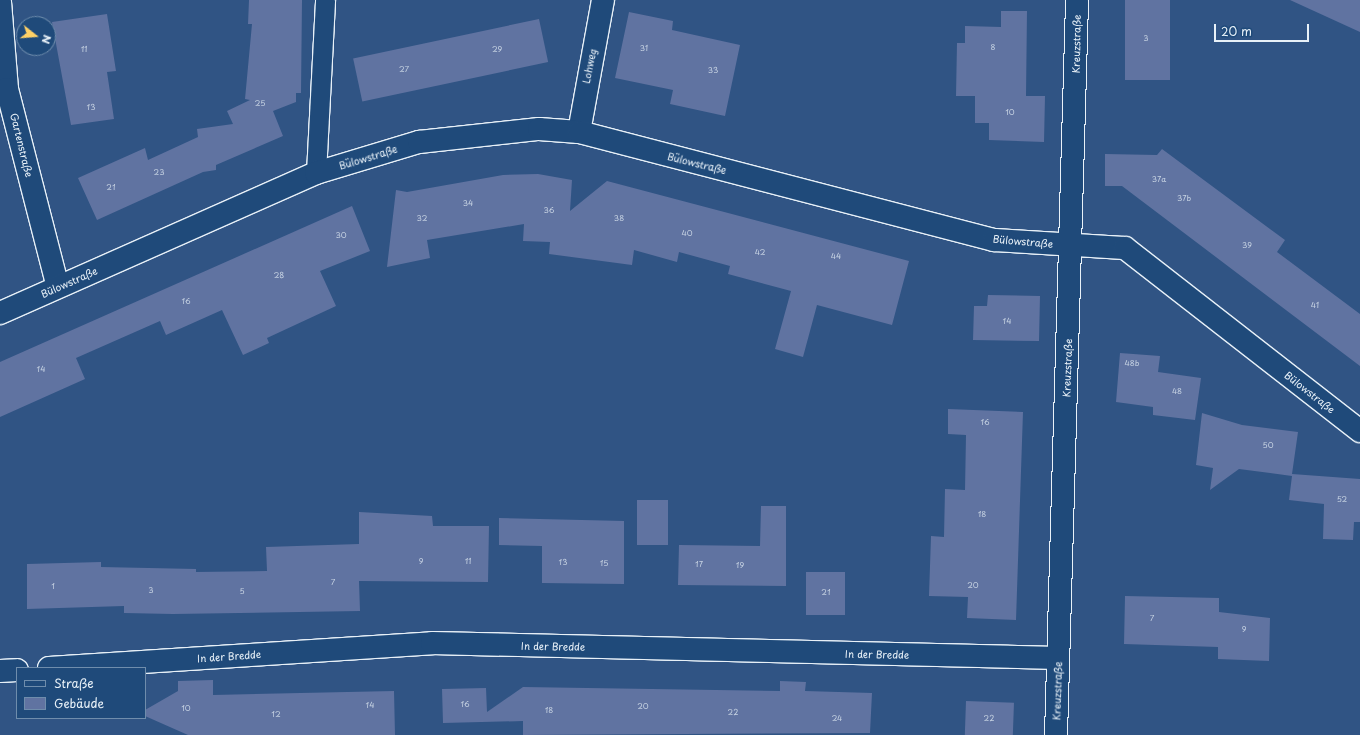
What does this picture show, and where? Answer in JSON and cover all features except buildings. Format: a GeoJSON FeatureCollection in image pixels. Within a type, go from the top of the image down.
{"type":"FeatureCollection","features":[{"type":"Feature","properties":{"kind":"street","name":"Lohweg"},"geometry":{"type":"LineString","coordinates":[[579,132],[603,0]]}},
{"type":"Feature","properties":{"kind":"street","name":"Kreuzstraße"},"geometry":{"type":"LineString","coordinates":[[1056,735],[1077,0]]}},
{"type":"Feature","properties":{"kind":"street","name":"Gartenstraße"},"geometry":{"type":"LineString","coordinates":[[0,2],[7,89],[58,286]]}},
{"type":"Feature","properties":{"kind":"street","name":"Bülowstraße"},"geometry":{"type":"LineString","coordinates":[[0,313],[316,173],[419,142],[539,129],[579,132],[994,240],[1125,248],[1360,431]]}},
{"type":"Feature","properties":{"kind":"street","name":"In der Bredde"},"geometry":{"type":"LineString","coordinates":[[64,667],[432,643],[1058,658]]}},
{"type":"Feature","properties":{"kind":"street"},"geometry":{"type":"LineString","coordinates":[[0,671],[16,670]]}},
{"type":"Feature","properties":{"kind":"lane"},"geometry":{"type":"LineString","coordinates":[[316,173],[325,0]]}}]}
